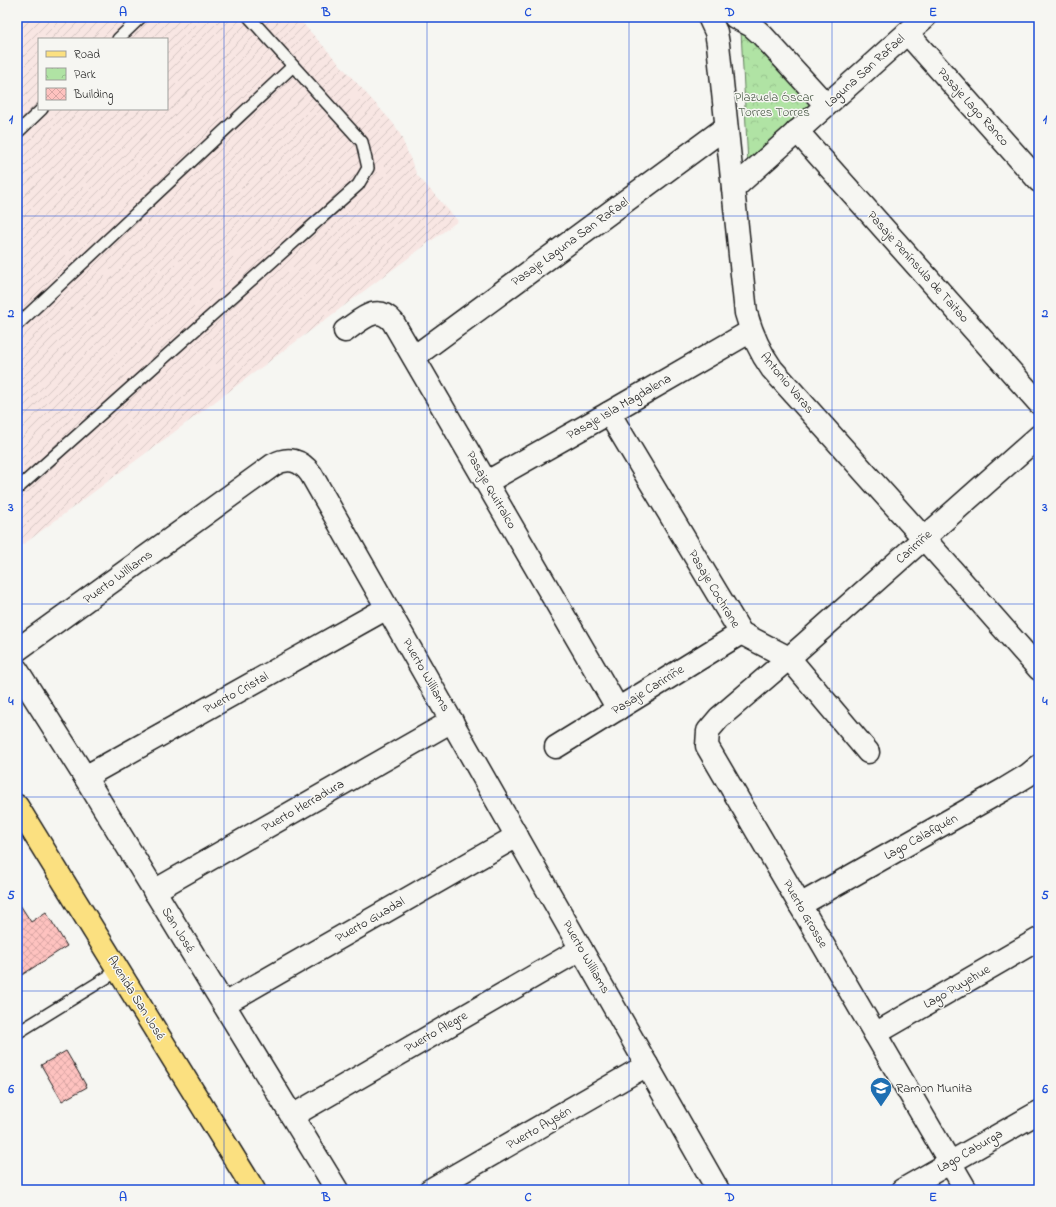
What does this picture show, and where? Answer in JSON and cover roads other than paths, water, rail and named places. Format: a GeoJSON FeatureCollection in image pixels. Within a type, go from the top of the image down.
{"type":"FeatureCollection","features":[{"type":"Feature","properties":{"kind":"main road","name":"Avenida San José"},"geometry":{"type":"LineString","coordinates":[[17,806],[254,1190]]}},
{"type":"Feature","properties":{"kind":"street","name":"Antonio Varas"},"geometry":{"type":"LineString","coordinates":[[709,17],[716,32],[718,44],[746,313],[750,331],[759,351],[772,369],[1037,662]]}},
{"type":"Feature","properties":{"kind":"street"},"geometry":{"type":"LineString","coordinates":[[735,17],[752,26],[762,35],[826,105]]}},
{"type":"Feature","properties":{"kind":"street","name":"Laguna San Rafael"},"geometry":{"type":"LineString","coordinates":[[733,189],[925,17]]}},
{"type":"Feature","properties":{"kind":"street","name":"Pasaje Lago Ranco"},"geometry":{"type":"LineString","coordinates":[[907,33],[1039,181]]}},
{"type":"Feature","properties":{"kind":"street","name":"Pasaje Laguna San Rafael"},"geometry":{"type":"LineString","coordinates":[[414,357],[726,127]]}},
{"type":"Feature","properties":{"kind":"street","name":"Pasaje Península de Taitao"},"geometry":{"type":"LineString","coordinates":[[797,131],[1039,403]]}},
{"type":"Feature","properties":{"kind":"street","name":"Pasaje Quitralco"},"geometry":{"type":"LineString","coordinates":[[345,332],[368,315],[375,312],[389,316],[618,709]]}},
{"type":"Feature","properties":{"kind":"street","name":"Pasaje Isla Magdalena"},"geometry":{"type":"LineString","coordinates":[[487,482],[750,331]]}},
{"type":"Feature","properties":{"kind":"street","name":"Pasaje Cochrane"},"geometry":{"type":"LineString","coordinates":[[609,413],[741,633],[789,658],[868,752]]}},
{"type":"Feature","properties":{"kind":"street","name":"Carirriñe"},"geometry":{"type":"LineString","coordinates":[[789,658],[1039,436]]}},
{"type":"Feature","properties":{"kind":"street","name":"Puerto Williams"},"geometry":{"type":"LineString","coordinates":[[17,650],[279,461],[294,460],[302,463],[311,474],[647,1065],[710,1187]]}},
{"type":"Feature","properties":{"kind":"street","name":"Puerto Cristal"},"geometry":{"type":"LineString","coordinates":[[85,777],[387,608]]}},
{"type":"Feature","properties":{"kind":"street","name":"Pasaje Carirriñe"},"geometry":{"type":"LineString","coordinates":[[556,747],[741,633]]}},
{"type":"Feature","properties":{"kind":"street","name":"Puerto Grosse"},"geometry":{"type":"LineString","coordinates":[[789,658],[719,718],[708,731],[707,746],[966,1190]]}},
{"type":"Feature","properties":{"kind":"street","name":"San José"},"geometry":{"type":"LineString","coordinates":[[17,670],[85,777],[337,1190]]}},
{"type":"Feature","properties":{"kind":"street","name":"Puerto Herradura"},"geometry":{"type":"LineString","coordinates":[[154,891],[452,721]]}},
{"type":"Feature","properties":{"kind":"street","name":"Lago Calafquén"},"geometry":{"type":"LineString","coordinates":[[800,905],[1005,789],[1028,775],[1039,766]]}},
{"type":"Feature","properties":{"kind":"street","name":"Puerto Guadal"},"geometry":{"type":"LineString","coordinates":[[224,1004],[517,836]]}},
{"type":"Feature","properties":{"kind":"street","name":"Lago Puyehue"},"geometry":{"type":"LineString","coordinates":[[875,1034],[1039,939]]}},
{"type":"Feature","properties":{"kind":"street","name":"Puerto Alegre"},"geometry":{"type":"LineString","coordinates":[[292,1116],[581,949]]}},
{"type":"Feature","properties":{"kind":"street","name":"Puerto Aysén"},"geometry":{"type":"LineString","coordinates":[[430,1190],[647,1065]]}},
{"type":"Feature","properties":{"kind":"street","name":"Lago Caburga"},"geometry":{"type":"LineString","coordinates":[[902,1190],[1039,1112]]}},
{"type":"Feature","properties":{"kind":"lane"},"geometry":{"type":"LineString","coordinates":[[119,38],[141,17]]}},
{"type":"Feature","properties":{"kind":"lane"},"geometry":{"type":"LineString","coordinates":[[17,489],[358,185],[368,168],[362,142],[249,17]]}},
{"type":"Feature","properties":{"kind":"lane"},"geometry":{"type":"LineString","coordinates":[[17,325],[293,66]]}},
{"type":"Feature","properties":{"kind":"lane"},"geometry":{"type":"LineString","coordinates":[[17,133],[41,110]]}},
{"type":"Feature","properties":{"kind":"lane"},"geometry":{"type":"LineString","coordinates":[[17,1033],[119,970]]}},
{"type":"Feature","properties":{"kind":"place","name":"Ramon Munita"},"geometry":{"type":"Point","coordinates":[881,1108]}},
{"type":"Feature","properties":{"kind":"park label","name":"Plazuela Óscar Torres Torres"},"geometry":{"type":"Point","coordinates":[774,104]}}]}
